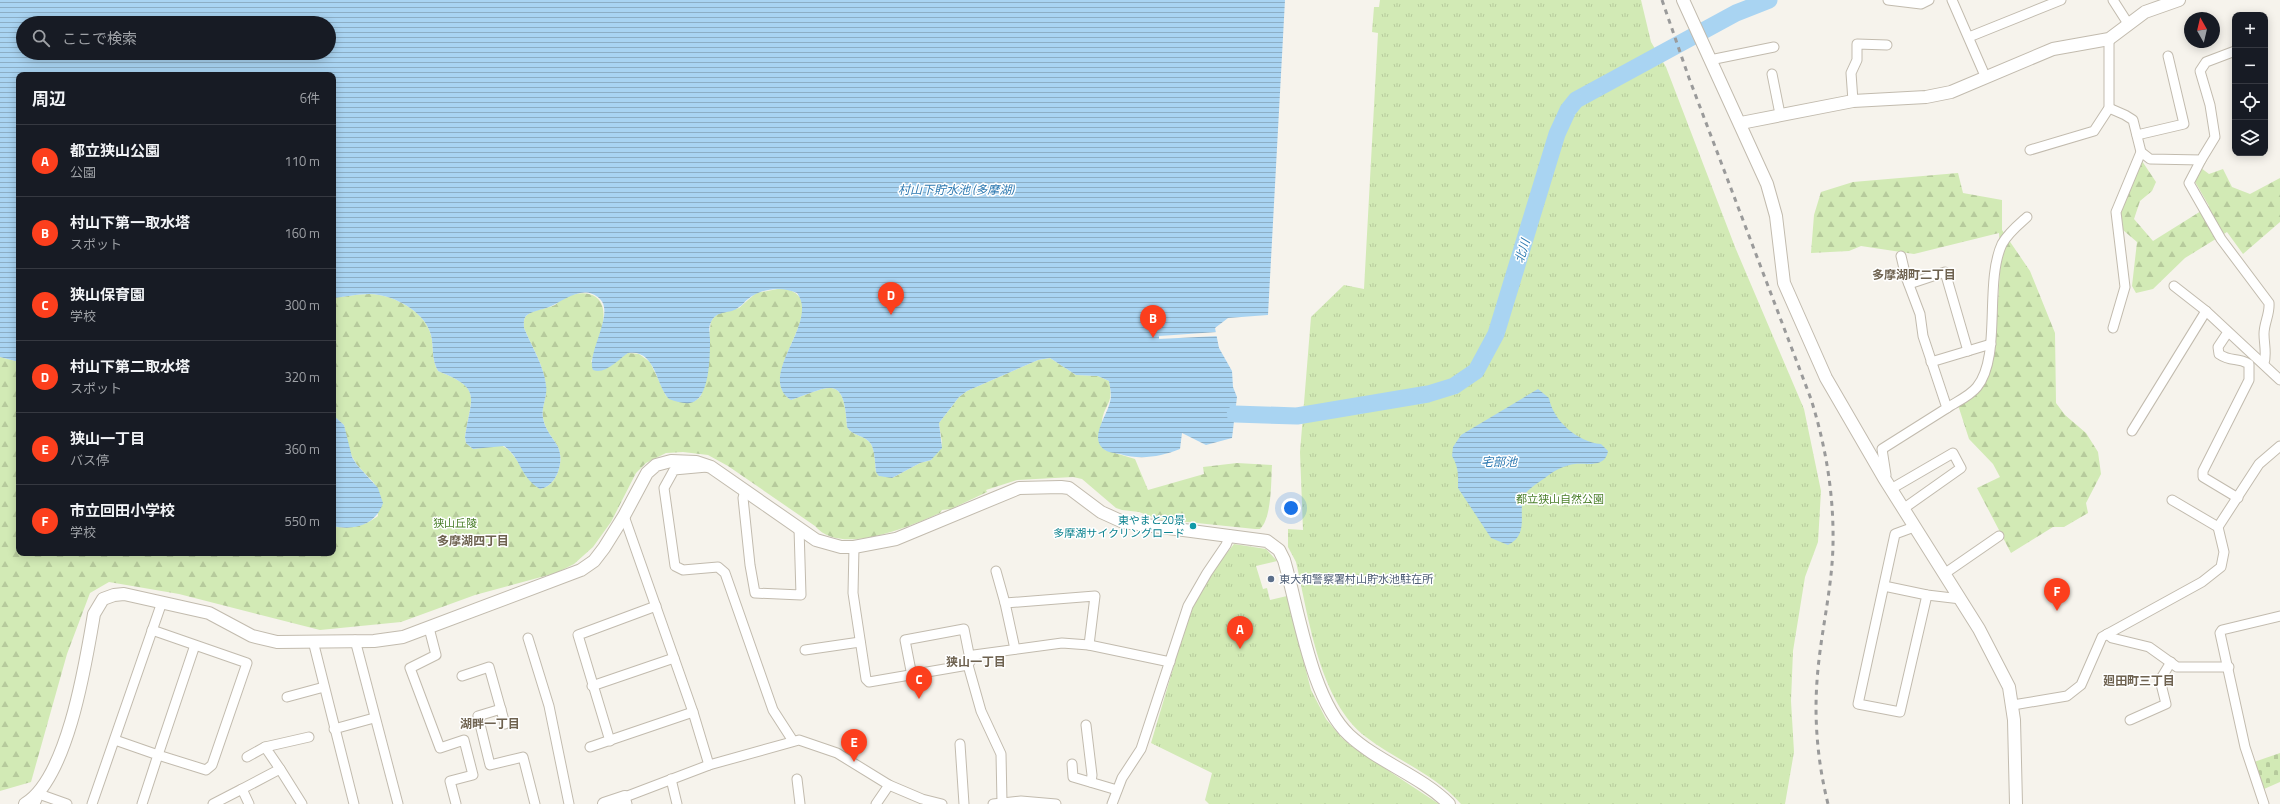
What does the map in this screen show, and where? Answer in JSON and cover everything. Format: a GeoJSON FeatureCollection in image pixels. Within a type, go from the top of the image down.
{"type":"FeatureCollection","features":[{"type":"Feature","properties":{"kind":"street"},"geometry":{"type":"LineString","coordinates":[[1683,0],[1741,123],[1767,184],[1773,202],[1781,270],[1788,297],[1826,378],[1884,478],[1961,599],[2002,671],[2009,687],[2013,705],[2016,804]]}},
{"type":"Feature","properties":{"kind":"street"},"geometry":{"type":"LineString","coordinates":[[1892,0],[1921,4],[1929,0]]}},
{"type":"Feature","properties":{"kind":"street"},"geometry":{"type":"LineString","coordinates":[[1952,0],[1986,78]]}},
{"type":"Feature","properties":{"kind":"street"},"geometry":{"type":"LineString","coordinates":[[1969,37],[2062,0]]}},
{"type":"Feature","properties":{"kind":"street"},"geometry":{"type":"LineString","coordinates":[[2113,0],[2129,25]]}},
{"type":"Feature","properties":{"kind":"street"},"geometry":{"type":"LineString","coordinates":[[1741,123],[1780,114],[1853,101],[1938,95],[1986,78],[2054,49],[2110,39],[2145,12],[2179,0]]}},
{"type":"Feature","properties":{"kind":"street"},"geometry":{"type":"LineString","coordinates":[[2030,150],[2094,131],[2109,108],[2110,39]]}},
{"type":"Feature","properties":{"kind":"street"},"geometry":{"type":"LineString","coordinates":[[1853,101],[1851,73],[1857,60],[1857,44],[1887,45]]}},
{"type":"Feature","properties":{"kind":"street"},"geometry":{"type":"LineString","coordinates":[[1710,60],[1757,46],[1774,47]]}},
{"type":"Feature","properties":{"kind":"street"},"geometry":{"type":"LineString","coordinates":[[2232,52],[2206,62],[2200,71],[2210,104],[2215,137],[2189,183],[2221,239],[2269,303],[2270,310],[2264,334],[2266,359],[2264,363]]}},
{"type":"Feature","properties":{"kind":"street"},"geometry":{"type":"LineString","coordinates":[[2137,135],[2184,124],[2168,56]]}},
{"type":"Feature","properties":{"kind":"street"},"geometry":{"type":"LineString","coordinates":[[1772,74],[1780,114]]}},
{"type":"Feature","properties":{"kind":"street"},"geometry":{"type":"LineString","coordinates":[[2109,108],[2133,120],[2141,152],[2116,212],[2125,287],[2114,328]]}},
{"type":"Feature","properties":{"kind":"street"},"geometry":{"type":"LineString","coordinates":[[2141,152],[2150,159],[2201,160]]}},
{"type":"Feature","properties":{"kind":"street"},"geometry":{"type":"LineString","coordinates":[[1884,478],[1886,475],[1882,449],[1976,388],[1984,376],[1991,344],[1997,259],[2009,234],[2027,217]]}},
{"type":"Feature","properties":{"kind":"street"},"geometry":{"type":"LineString","coordinates":[[1901,256],[1920,314],[1931,362],[1947,408]]}},
{"type":"Feature","properties":{"kind":"street"},"geometry":{"type":"LineString","coordinates":[[1909,284],[1945,272],[1968,351]]}},
{"type":"Feature","properties":{"kind":"street"},"geometry":{"type":"LineString","coordinates":[[2174,286],[2206,310],[2228,332],[2264,363],[2280,380]]}},
{"type":"Feature","properties":{"kind":"street"},"geometry":{"type":"LineString","coordinates":[[2132,431],[2206,310]]}},
{"type":"Feature","properties":{"kind":"street"},"geometry":{"type":"LineString","coordinates":[[2228,332],[2218,347],[2219,354],[2227,360],[2242,359],[2250,364],[2250,380],[2203,471],[2203,476],[2238,498]]}},
{"type":"Feature","properties":{"kind":"street"},"geometry":{"type":"LineString","coordinates":[[1931,362],[1991,344]]}},
{"type":"Feature","properties":{"kind":"street"},"geometry":{"type":"LineString","coordinates":[[2218,527],[2259,464],[2280,446]]}},
{"type":"Feature","properties":{"kind":"street"},"geometry":{"type":"LineString","coordinates":[[1891,489],[1953,453],[1961,468],[1903,509]]}},
{"type":"Feature","properties":{"kind":"street"},"geometry":{"type":"LineString","coordinates":[[37,799],[63,746],[72,722],[98,605],[103,600],[114,594],[124,594],[209,613],[252,636],[269,641],[392,639],[429,628],[580,570],[600,554],[624,516],[643,477],[656,465],[672,461],[686,461],[711,467],[816,540],[830,546],[854,547],[896,539],[1012,489],[1048,486],[1069,488],[1101,512],[1123,522],[1150,527],[1263,540],[1280,550],[1318,684],[1326,705],[1340,725],[1366,747],[1449,804]]}},
{"type":"Feature","properties":{"kind":"street"},"geometry":{"type":"LineString","coordinates":[[711,467],[674,470],[664,488],[675,566],[683,570],[718,567],[726,572],[773,710],[793,741]]}},
{"type":"Feature","properties":{"kind":"street"},"geometry":{"type":"LineString","coordinates":[[745,490],[743,498],[749,557],[756,593],[801,595],[799,528]]}},
{"type":"Feature","properties":{"kind":"street"},"geometry":{"type":"LineString","coordinates":[[2013,705],[2068,696],[2074,692],[2086,675],[2099,641],[2107,634],[2202,582],[2221,567],[2224,552],[2218,527],[2172,500]]}},
{"type":"Feature","properties":{"kind":"street"},"geometry":{"type":"LineString","coordinates":[[624,516],[693,712],[709,765]]}},
{"type":"Feature","properties":{"kind":"street"},"geometry":{"type":"LineString","coordinates":[[1914,526],[1895,534],[1858,704],[1900,712],[1927,595]]}},
{"type":"Feature","properties":{"kind":"street"},"geometry":{"type":"LineString","coordinates":[[1112,804],[1122,778],[1141,750],[1188,606],[1207,572],[1226,545],[1230,535]]}},
{"type":"Feature","properties":{"kind":"street"},"geometry":{"type":"LineString","coordinates":[[1944,574],[1998,536]]}},
{"type":"Feature","properties":{"kind":"street"},"geometry":{"type":"LineString","coordinates":[[854,547],[853,593],[866,679],[869,682],[912,676],[969,662],[979,654],[1055,643],[1089,645],[1170,662]]}},
{"type":"Feature","properties":{"kind":"street"},"geometry":{"type":"LineString","coordinates":[[996,571],[1015,649]]}},
{"type":"Feature","properties":{"kind":"street"},"geometry":{"type":"LineString","coordinates":[[1884,586],[1927,595],[1961,599]]}},
{"type":"Feature","properties":{"kind":"street"},"geometry":{"type":"LineString","coordinates":[[1005,603],[1095,596],[1089,645]]}},
{"type":"Feature","properties":{"kind":"street"},"geometry":{"type":"LineString","coordinates":[[92,804],[162,602]]}},
{"type":"Feature","properties":{"kind":"street"},"geometry":{"type":"LineString","coordinates":[[610,741],[592,686],[578,635],[656,606]]}},
{"type":"Feature","properties":{"kind":"street"},"geometry":{"type":"LineString","coordinates":[[2264,804],[2246,748],[2229,667],[2220,633],[2222,630],[2280,616]]}},
{"type":"Feature","properties":{"kind":"street"},"geometry":{"type":"LineString","coordinates":[[429,628],[436,655],[410,668],[440,748],[464,740],[472,775],[450,781],[456,804]]}},
{"type":"Feature","properties":{"kind":"street"},"geometry":{"type":"LineString","coordinates":[[912,676],[905,640],[964,629],[969,662],[981,710],[1001,754],[997,803],[1040,801],[1056,804]]}},
{"type":"Feature","properties":{"kind":"street"},"geometry":{"type":"LineString","coordinates":[[115,740],[206,770],[212,765],[247,663],[152,630]]}},
{"type":"Feature","properties":{"kind":"street"},"geometry":{"type":"LineString","coordinates":[[2107,634],[2112,638],[2149,647],[2177,667],[2229,667]]}},
{"type":"Feature","properties":{"kind":"street"},"geometry":{"type":"LineString","coordinates":[[528,638],[549,706],[569,804]]}},
{"type":"Feature","properties":{"kind":"street"},"geometry":{"type":"LineString","coordinates":[[355,640],[374,718],[398,804]]}},
{"type":"Feature","properties":{"kind":"street"},"geometry":{"type":"LineString","coordinates":[[313,641],[353,804]]}},
{"type":"Feature","properties":{"kind":"street"},"geometry":{"type":"LineString","coordinates":[[804,650],[860,642]]}},
{"type":"Feature","properties":{"kind":"street"},"geometry":{"type":"LineString","coordinates":[[142,804],[195,645]]}},
{"type":"Feature","properties":{"kind":"street"},"geometry":{"type":"LineString","coordinates":[[592,686],[674,658]]}},
{"type":"Feature","properties":{"kind":"street"},"geometry":{"type":"LineString","coordinates":[[2130,720],[2166,704],[2160,680],[2171,662]]}},
{"type":"Feature","properties":{"kind":"street"},"geometry":{"type":"LineString","coordinates":[[462,676],[489,667],[505,724]]}},
{"type":"Feature","properties":{"kind":"street"},"geometry":{"type":"LineString","coordinates":[[286,697],[324,687]]}},
{"type":"Feature","properties":{"kind":"street"},"geometry":{"type":"LineString","coordinates":[[501,709],[478,716],[490,765],[523,757],[535,804]]}},
{"type":"Feature","properties":{"kind":"street"},"geometry":{"type":"LineString","coordinates":[[590,747],[693,712]]}},
{"type":"Feature","properties":{"kind":"street"},"geometry":{"type":"LineString","coordinates":[[334,729],[374,718]]}},
{"type":"Feature","properties":{"kind":"street"},"geometry":{"type":"LineString","coordinates":[[1086,725],[1092,775],[1091,782]]}},
{"type":"Feature","properties":{"kind":"street"},"geometry":{"type":"LineString","coordinates":[[248,757],[265,748],[309,737]]}},
{"type":"Feature","properties":{"kind":"street"},"geometry":{"type":"LineString","coordinates":[[604,804],[626,800],[671,779],[709,765],[793,741],[804,741],[836,753],[889,785],[942,804]]}},
{"type":"Feature","properties":{"kind":"street"},"geometry":{"type":"LineString","coordinates":[[960,744],[964,804]]}},
{"type":"Feature","properties":{"kind":"street"},"geometry":{"type":"LineString","coordinates":[[265,748],[302,804]]}},
{"type":"Feature","properties":{"kind":"street"},"geometry":{"type":"LineString","coordinates":[[1072,764],[1073,777],[1117,790]]}},
{"type":"Feature","properties":{"kind":"street"},"geometry":{"type":"LineString","coordinates":[[213,804],[280,769]]}},
{"type":"Feature","properties":{"kind":"street"},"geometry":{"type":"LineString","coordinates":[[797,778],[800,804]]}},
{"type":"Feature","properties":{"kind":"street"},"geometry":{"type":"LineString","coordinates":[[671,779],[677,804]]}},
{"type":"Feature","properties":{"kind":"street"},"geometry":{"type":"LineString","coordinates":[[876,804],[889,785]]}},
{"type":"Feature","properties":{"kind":"street"},"geometry":{"type":"LineString","coordinates":[[242,789],[249,804]]}},
{"type":"Feature","properties":{"kind":"street"},"geometry":{"type":"LineString","coordinates":[[25,804],[37,799],[67,804]]}},
{"type":"Feature","properties":{"kind":"green space","name":"都立狭山自然公園"},"geometry":{"type":"Polygon","coordinates":[[[1380,0],[1641,0],[1651,42],[1666,67],[1735,247],[1804,409],[1821,491],[1818,542],[1805,577],[1793,651],[1791,701],[1794,752],[1785,804],[1461,804],[1428,776],[1366,737],[1350,721],[1337,702],[1318,657],[1296,562],[1288,547],[1288,529],[1303,530],[1300,452],[1311,317],[1344,285],[1364,289],[1378,33],[1372,32],[1374,7],[1379,7],[1380,0]]]}},
{"type":"Feature","properties":{"kind":"green space"},"geometry":{"type":"Polygon","coordinates":[[[2142,161],[2156,182],[2152,191],[2140,201],[2134,219],[2153,241],[2209,206],[2194,180],[2201,168],[2209,174],[2223,169],[2232,187],[2250,194],[2280,178],[2280,222],[2243,254],[2227,232],[2185,258],[2153,289],[2136,293],[2132,286],[2137,242],[2123,230],[2118,218],[2142,161]]]}},
{"type":"Feature","properties":{"kind":"green space"},"geometry":{"type":"Polygon","coordinates":[[[1958,173],[1963,193],[2002,200],[2002,230],[2030,271],[2055,333],[2056,403],[2065,415],[2086,433],[2098,452],[2101,474],[2086,503],[2088,513],[2064,527],[2053,527],[2011,553],[1977,488],[2000,477],[1993,464],[1969,439],[1958,405],[1987,378],[1997,316],[2001,257],[1999,233],[1914,254],[1861,246],[1849,251],[1811,253],[1814,215],[1821,192],[1853,182],[1958,173]]]}},
{"type":"Feature","properties":{"kind":"green space","name":"狭山丘陵"},"geometry":{"type":"Polygon","coordinates":[[[783,288],[798,295],[803,307],[800,322],[781,373],[782,388],[791,400],[826,388],[833,388],[839,391],[843,398],[847,427],[849,430],[871,444],[876,472],[892,478],[920,463],[931,460],[942,443],[939,423],[959,397],[967,391],[1038,360],[1050,358],[1076,375],[1098,376],[1109,381],[1110,399],[1103,415],[1102,425],[1105,450],[1135,459],[1148,490],[1204,474],[1203,467],[1237,463],[1272,465],[1269,508],[1264,524],[1260,529],[1255,529],[1158,519],[1139,512],[1116,508],[1082,479],[1073,477],[1017,480],[986,490],[987,492],[951,509],[942,510],[940,513],[894,531],[858,539],[841,539],[827,535],[728,466],[708,455],[683,452],[666,453],[646,463],[636,473],[611,522],[593,547],[574,564],[556,573],[475,595],[401,622],[320,630],[179,594],[109,582],[90,593],[67,654],[31,782],[0,791],[0,357],[16,361],[16,556],[336,556],[336,526],[345,528],[362,525],[378,516],[374,483],[357,465],[349,451],[344,425],[336,418],[336,298],[362,294],[379,295],[403,303],[418,314],[424,320],[431,335],[434,362],[438,371],[462,383],[471,395],[465,437],[466,443],[473,449],[501,445],[509,450],[540,489],[551,484],[555,479],[560,466],[560,453],[558,447],[547,430],[543,418],[546,392],[545,380],[538,357],[524,328],[524,319],[526,316],[536,310],[555,305],[566,297],[575,294],[586,293],[597,298],[602,305],[604,314],[603,324],[591,362],[619,358],[628,353],[639,354],[650,362],[666,396],[684,402],[693,402],[701,396],[711,321],[718,313],[739,308],[756,293],[783,288]]]}},
{"type":"Feature","properties":{"kind":"green space"},"geometry":{"type":"Polygon","coordinates":[[[1234,544],[1266,549],[1277,561],[1256,566],[1263,589],[1267,588],[1270,600],[1287,596],[1311,690],[1326,719],[1342,738],[1354,748],[1439,804],[1209,804],[1205,800],[1212,773],[1151,743],[1191,608],[1215,568],[1234,544]]]}},
{"type":"Feature","properties":{"kind":"green space"},"geometry":{"type":"Polygon","coordinates":[[[2280,753],[2280,782],[2264,789],[2254,762],[2280,753]]]}},
{"type":"Feature","properties":{"kind":"water","name":"村山下貯水池 (多摩湖)"},"geometry":{"type":"Polygon","coordinates":[[[0,0],[1285,0],[1268,315],[1228,318],[1215,328],[1219,348],[1232,371],[1233,387],[1237,397],[1232,438],[1206,445],[1182,433],[1180,449],[1150,457],[1135,457],[1107,451],[1100,445],[1098,434],[1111,399],[1109,381],[1098,376],[1076,375],[1050,358],[1038,360],[967,391],[959,397],[939,423],[942,448],[931,460],[920,463],[892,478],[879,476],[876,472],[871,444],[849,430],[847,427],[843,398],[839,391],[833,388],[826,388],[791,400],[782,390],[780,377],[783,364],[801,319],[802,305],[797,293],[785,289],[765,290],[753,295],[742,305],[732,311],[717,315],[714,318],[710,326],[709,366],[705,386],[702,394],[697,400],[687,403],[669,399],[664,393],[650,362],[644,356],[637,353],[628,353],[612,366],[602,370],[593,370],[593,355],[603,324],[604,305],[600,299],[594,295],[580,293],[549,307],[531,313],[526,316],[524,320],[524,328],[545,378],[546,389],[543,410],[544,422],[560,453],[560,466],[555,479],[551,484],[540,489],[528,479],[514,456],[504,446],[473,449],[466,443],[465,437],[471,395],[462,383],[438,371],[434,358],[431,335],[424,320],[418,314],[403,303],[379,295],[362,294],[336,298],[336,72],[16,72],[16,361],[0,357],[0,0]]]}},
{"type":"Feature","properties":{"kind":"water","name":"宅部池"},"geometry":{"type":"Polygon","coordinates":[[[1538,389],[1549,398],[1556,415],[1568,429],[1575,435],[1601,444],[1608,451],[1606,456],[1600,462],[1595,464],[1575,464],[1563,467],[1530,489],[1523,499],[1522,520],[1519,534],[1515,540],[1508,545],[1491,538],[1458,488],[1457,468],[1452,456],[1453,447],[1461,435],[1538,389]]]}},
{"type":"Feature","properties":{"kind":"water"},"geometry":{"type":"Polygon","coordinates":[[[336,418],[344,425],[352,457],[357,465],[378,488],[383,503],[380,511],[375,517],[363,525],[349,528],[336,526],[336,418]]]}},
{"type":"Feature","properties":{"kind":"pier"},"geometry":{"type":"Polygon","coordinates":[[[1217,332],[1218,336],[1159,339],[1159,336],[1217,332]]]}},
{"type":"Feature","properties":{"kind":"waterway","name":"北川"},"geometry":{"type":"LineString","coordinates":[[1235,414],[1297,416],[1428,394],[1454,386],[1476,371],[1496,334],[1557,134],[1568,110],[1576,100],[1736,13],[1769,0]]}},
{"type":"Feature","properties":{"kind":"railway"},"geometry":{"type":"LineString","coordinates":[[1662,0],[1689,78],[1811,399],[1825,453],[1832,508],[1833,545],[1819,664],[1816,712],[1819,758],[1828,804]]}},
{"type":"Feature","properties":{"kind":"place","name":"村山下第二取水塔"},"geometry":{"type":"Point","coordinates":[891,315]}},
{"type":"Feature","properties":{"kind":"place","name":"村山下第一取水塔"},"geometry":{"type":"Point","coordinates":[1153,338]}},
{"type":"Feature","properties":{"kind":"place","name":"東やまと20景 多摩湖サイクリングロード"},"geometry":{"type":"Point","coordinates":[1193,526]}},
{"type":"Feature","properties":{"kind":"place","name":"東大和警察署村山貯水池駐在所"},"geometry":{"type":"Point","coordinates":[1271,579]}},
{"type":"Feature","properties":{"kind":"place","name":"市立回田小学校"},"geometry":{"type":"Point","coordinates":[2057,611]}},
{"type":"Feature","properties":{"kind":"place","name":"都立狭山公園"},"geometry":{"type":"Point","coordinates":[1240,649]}},
{"type":"Feature","properties":{"kind":"place","name":"狭山保育園"},"geometry":{"type":"Point","coordinates":[919,699]}},
{"type":"Feature","properties":{"kind":"place","name":"狭山一丁目"},"geometry":{"type":"Point","coordinates":[854,762]}},
{"type":"Feature","properties":{"kind":"district","name":"多摩湖町二丁目"},"geometry":{"type":"Point","coordinates":[1914,274]}},
{"type":"Feature","properties":{"kind":"district","name":"多摩湖四丁目"},"geometry":{"type":"Point","coordinates":[473,540]}},
{"type":"Feature","properties":{"kind":"district","name":"狭山一丁目"},"geometry":{"type":"Point","coordinates":[976,661]}},
{"type":"Feature","properties":{"kind":"district","name":"廻田町三丁目"},"geometry":{"type":"Point","coordinates":[2139,680]}},
{"type":"Feature","properties":{"kind":"district","name":"湖畔一丁目"},"geometry":{"type":"Point","coordinates":[490,723]}}]}
